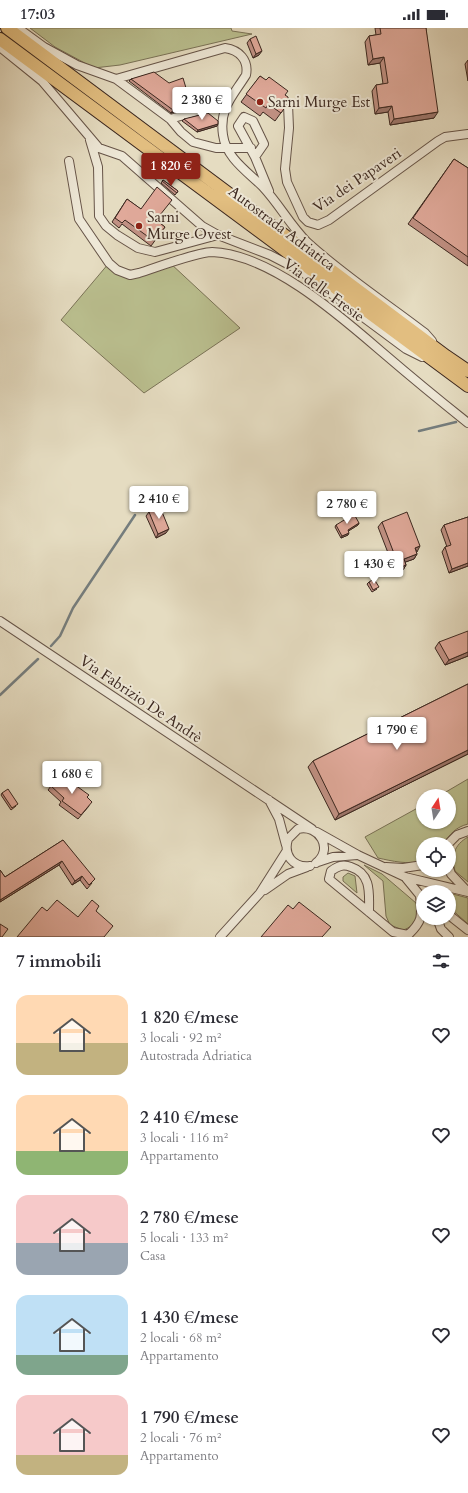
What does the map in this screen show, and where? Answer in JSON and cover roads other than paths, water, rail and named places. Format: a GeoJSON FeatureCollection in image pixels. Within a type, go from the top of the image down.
{"type":"FeatureCollection","features":[{"type":"Feature","properties":{"kind":"highway","name":"Autostrada Adriatica"},"geometry":{"type":"LineString","coordinates":[[7,28],[443,361],[468,386]]}},
{"type":"Feature","properties":{"kind":"highway","name":"Autostrada Adriatica"},"geometry":{"type":"LineString","coordinates":[[0,39],[443,361],[468,371]]}},
{"type":"Feature","properties":{"kind":"street"},"geometry":{"type":"LineString","coordinates":[[18,28],[44,47],[77,65],[116,79],[170,119],[181,132],[193,142],[216,148],[251,148]]}},
{"type":"Feature","properties":{"kind":"street"},"geometry":{"type":"LineString","coordinates":[[0,47],[42,81],[57,96],[90,139],[99,148],[122,156],[186,212],[218,235],[270,255],[301,271],[406,349],[443,361]]}},
{"type":"Feature","properties":{"kind":"street"},"geometry":{"type":"LineString","coordinates":[[116,79],[225,48],[231,48],[243,57],[247,70],[244,79],[227,103],[222,127],[226,148],[230,155],[270,196],[306,240],[322,255],[425,333],[443,361]]}},
{"type":"Feature","properties":{"kind":"street"},"geometry":{"type":"LineString","coordinates":[[170,119],[227,103]]}},
{"type":"Feature","properties":{"kind":"street","name":"Via dei Papaveri"},"geometry":{"type":"LineString","coordinates":[[288,104],[289,128],[285,176],[303,217],[312,224],[322,224],[329,220],[438,141],[445,137],[468,134]]}},
{"type":"Feature","properties":{"kind":"street"},"geometry":{"type":"LineString","coordinates":[[256,156],[264,144],[253,121],[244,117],[238,126],[256,156],[270,196]]}},
{"type":"Feature","properties":{"kind":"street"},"geometry":{"type":"LineString","coordinates":[[90,139],[98,168],[99,216],[106,226],[117,235],[138,248],[155,252],[218,235]]}},
{"type":"Feature","properties":{"kind":"street","name":"Via delle Fresie"},"geometry":{"type":"LineString","coordinates":[[69,161],[79,219],[109,263],[124,273],[139,274],[210,252],[242,259],[276,272],[337,314],[468,423]]}},
{"type":"Feature","properties":{"kind":"street","name":"Via Fabrizio De Andrè"},"geometry":{"type":"LineString","coordinates":[[0,621],[194,752],[267,798],[315,831],[358,855],[405,877],[468,892]]}},
{"type":"Feature","properties":{"kind":"street"},"geometry":{"type":"LineString","coordinates":[[220,937],[260,893],[286,848],[290,835],[294,831],[302,828],[315,831],[322,838],[324,847],[323,854],[313,864],[299,865],[293,862],[286,848],[279,819],[267,798]]}},
{"type":"Feature","properties":{"kind":"street"},"geometry":{"type":"LineString","coordinates":[[455,837],[468,831]]}},
{"type":"Feature","properties":{"kind":"street"},"geometry":{"type":"LineString","coordinates":[[260,893],[288,874],[313,864],[333,857],[358,855]]}},
{"type":"Feature","properties":{"kind":"street"},"geometry":{"type":"LineString","coordinates":[[370,912],[366,877],[358,869],[346,865],[337,866],[331,871],[329,878],[393,932],[408,934],[418,925]]}},
{"type":"Feature","properties":{"kind":"street"},"geometry":{"type":"LineString","coordinates":[[380,866],[403,868],[416,866]]}},
{"type":"Feature","properties":{"kind":"street"},"geometry":{"type":"LineString","coordinates":[[405,877],[416,891]]}},
{"type":"Feature","properties":{"kind":"street"},"geometry":{"type":"LineString","coordinates":[[454,877],[468,892]]}},
{"type":"Feature","properties":{"kind":"street"},"geometry":{"type":"LineString","coordinates":[[456,921],[468,930]]}},
{"type":"Feature","properties":{"kind":"street"},"geometry":{"type":"LineString","coordinates":[[440,925],[441,929],[449,937]]}},
{"type":"Feature","properties":{"kind":"waterway"},"geometry":{"type":"LineString","coordinates":[[419,431],[456,422]]}},
{"type":"Feature","properties":{"kind":"waterway"},"geometry":{"type":"LineString","coordinates":[[51,646],[60,636],[73,608],[135,515]]}},
{"type":"Feature","properties":{"kind":"waterway"},"geometry":{"type":"LineString","coordinates":[[0,695],[38,659]]}},
{"type":"Feature","properties":{"kind":"place","name":"Sarni Murge Est"},"geometry":{"type":"Point","coordinates":[260,102]}},
{"type":"Feature","properties":{"kind":"place","name":"Sarni Murge Ovest"},"geometry":{"type":"Point","coordinates":[139,226]}}]}
